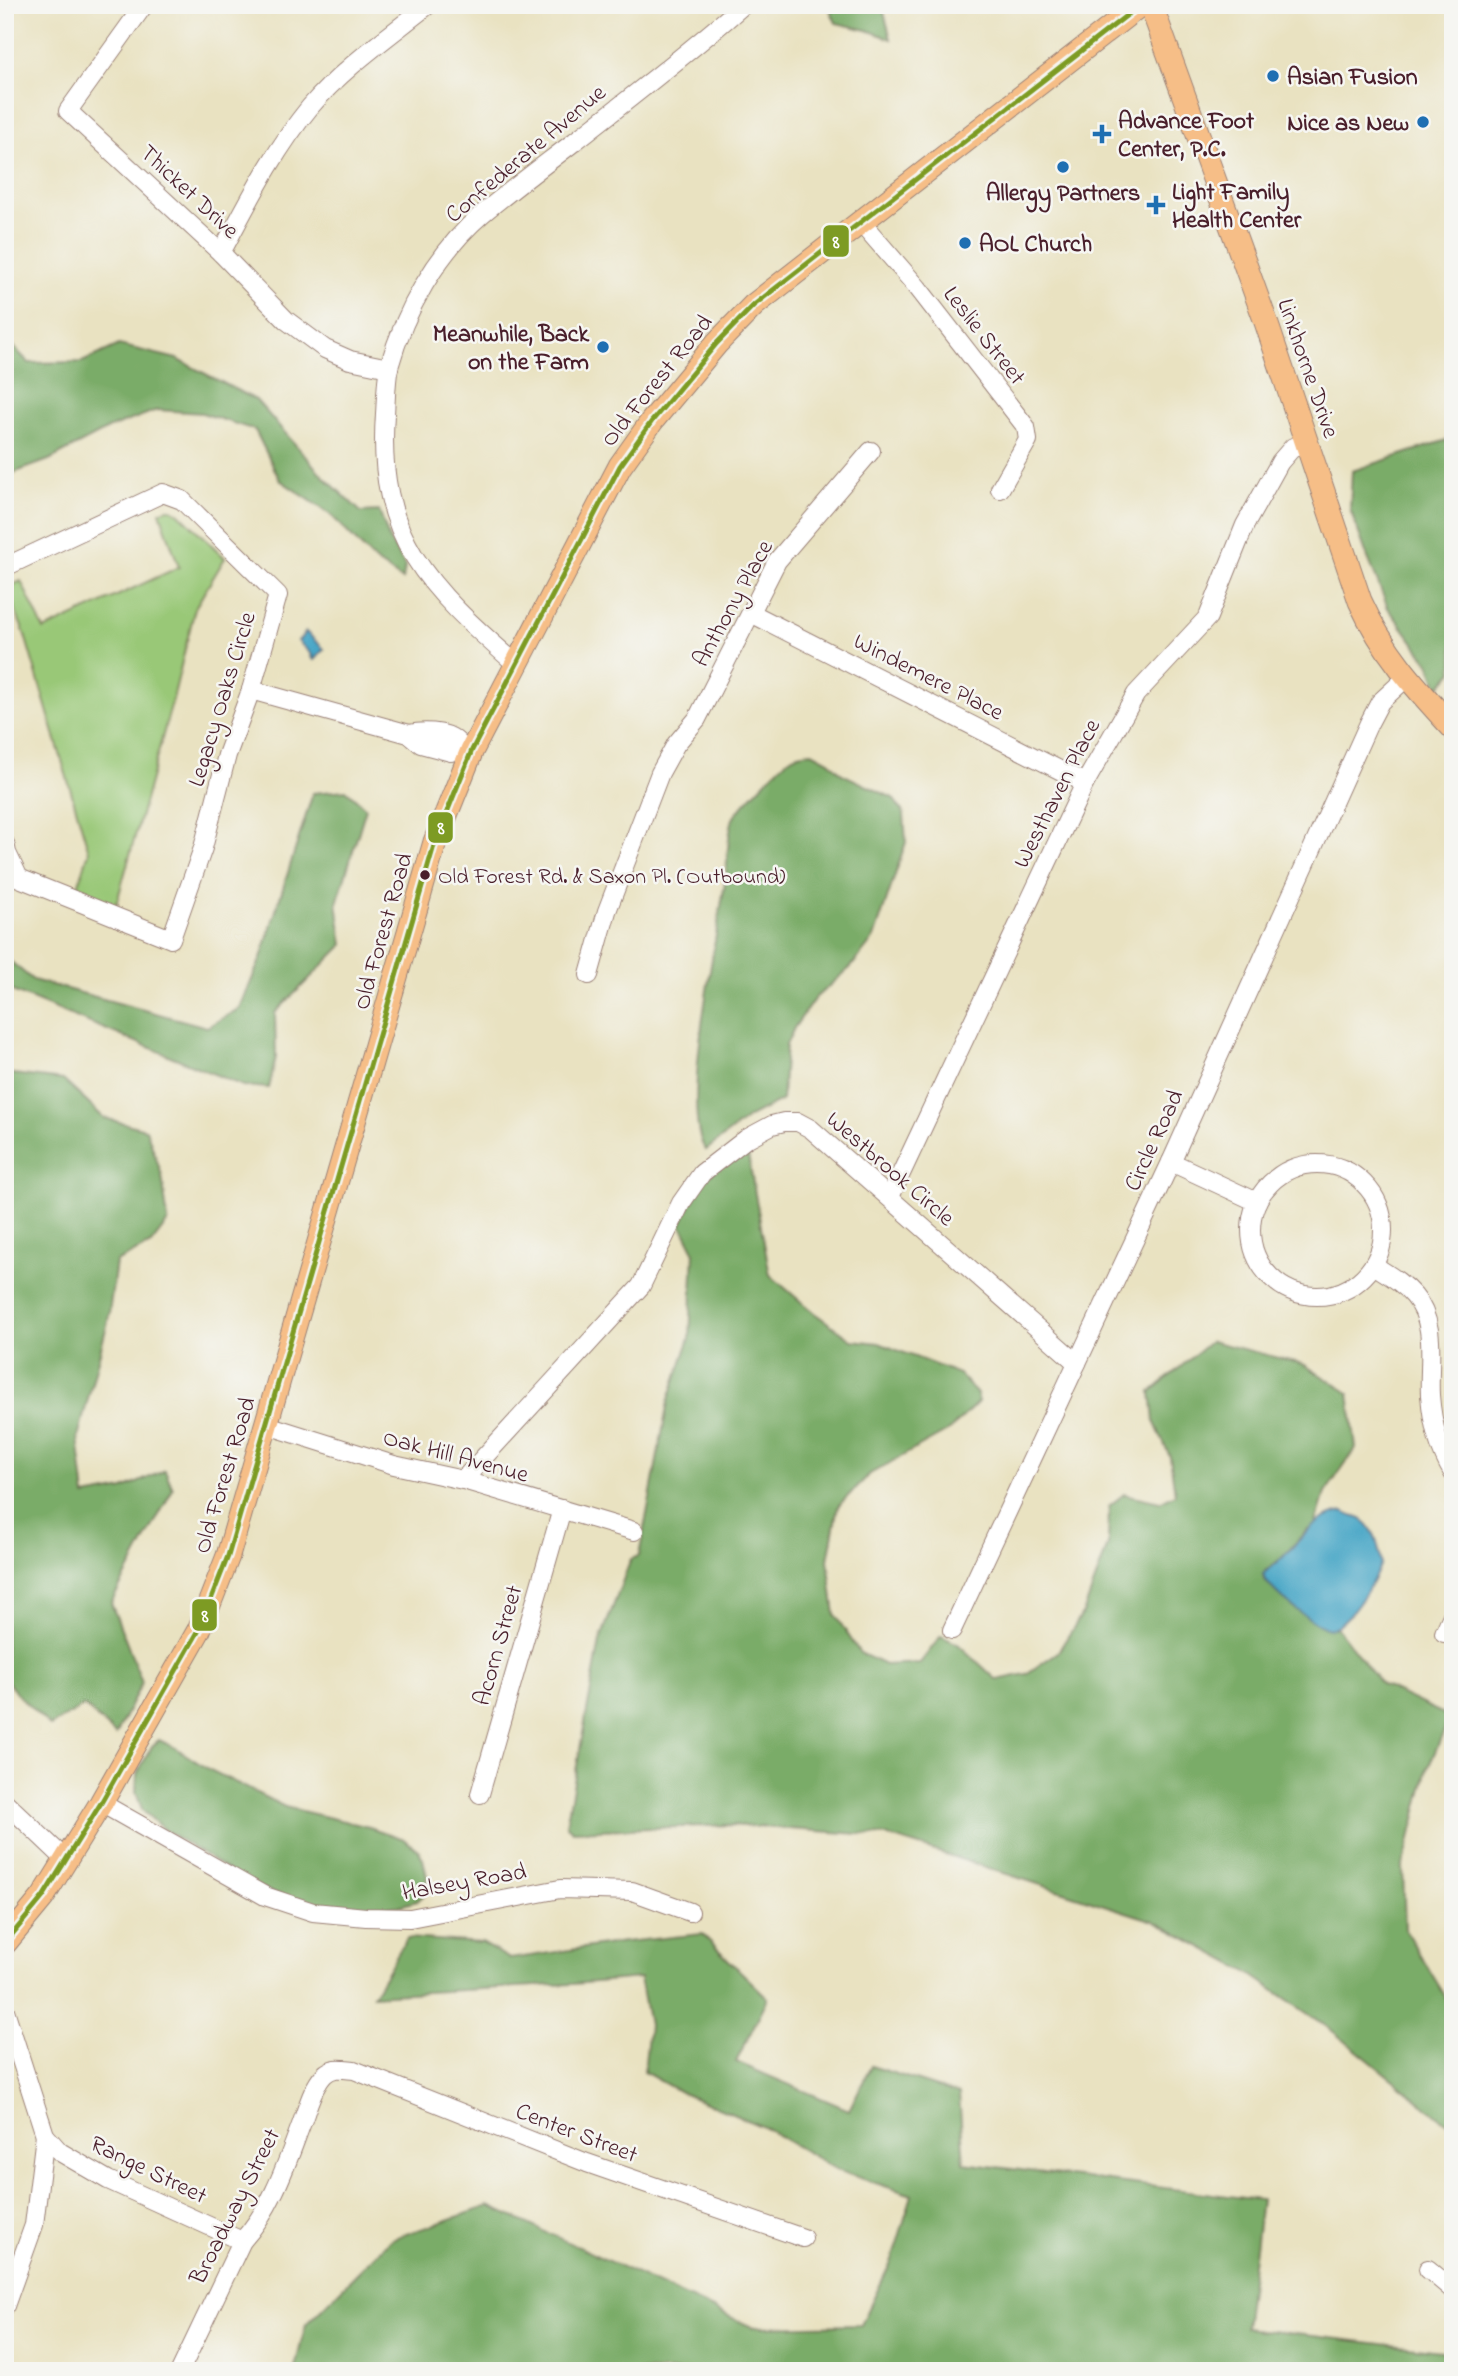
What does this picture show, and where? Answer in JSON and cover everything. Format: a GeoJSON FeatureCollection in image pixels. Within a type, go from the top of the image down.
{"type":"FeatureCollection","features":[{"type":"Feature","properties":{"kind":"main road","name":"Old Forest Road"},"geometry":{"type":"LineString","coordinates":[[5,1943],[43,1897],[67,1861],[168,1686],[209,1607],[228,1556],[435,842],[466,749],[516,664],[606,489],[652,421],[754,305],[1140,5]]}},
{"type":"Feature","properties":{"kind":"main road","name":"Linkhorne Drive"},"geometry":{"type":"LineString","coordinates":[[1151,5],[1266,322],[1360,601],[1371,625],[1406,678],[1453,728]]}},
{"type":"Feature","properties":{"kind":"street","name":"Thicket Drive"},"geometry":{"type":"LineString","coordinates":[[144,5],[68,111],[221,253],[286,320],[325,349],[350,360],[389,368]]}},
{"type":"Feature","properties":{"kind":"street"},"geometry":{"type":"LineString","coordinates":[[221,253],[265,170],[311,106],[358,61],[428,5]]}},
{"type":"Feature","properties":{"kind":"street","name":"Confederate Avenue"},"geometry":{"type":"LineString","coordinates":[[516,664],[454,608],[427,576],[409,550],[393,514],[386,479],[383,437],[389,368],[406,319],[422,288],[447,252],[480,216],[704,39],[743,5]]}},
{"type":"Feature","properties":{"kind":"street","name":"Leslie Street"},"geometry":{"type":"LineString","coordinates":[[860,221],[918,288],[1026,427],[1028,440],[1000,489]]}},
{"type":"Feature","properties":{"kind":"street","name":"Westhaven Place"},"geometry":{"type":"LineString","coordinates":[[890,1197],[1085,783],[1136,694],[1208,617],[1245,525],[1280,462],[1293,447],[1307,443]]}},
{"type":"Feature","properties":{"kind":"street","name":"Anthony Place"},"geometry":{"type":"LineString","coordinates":[[589,975],[607,911],[660,773],[676,744],[697,719],[777,561],[871,451]]}},
{"type":"Feature","properties":{"kind":"street","name":"Legacy Oaks Circle"},"geometry":{"type":"LineString","coordinates":[[5,567],[163,493],[182,500],[278,595],[251,690],[228,755],[203,848],[171,939],[19,878],[5,843]]}},
{"type":"Feature","properties":{"kind":"street","name":"Windemere Place"},"geometry":{"type":"LineString","coordinates":[[751,613],[1085,783]]}},
{"type":"Feature","properties":{"kind":"street","name":"Circle Road"},"geometry":{"type":"LineString","coordinates":[[952,1630],[1171,1162],[1369,723],[1380,702],[1406,678]]}},
{"type":"Feature","properties":{"kind":"street"},"geometry":{"type":"LineString","coordinates":[[251,690],[409,734],[421,744],[451,752],[466,749]]}},
{"type":"Feature","properties":{"kind":"street","name":"Westbrook Circle"},"geometry":{"type":"LineString","coordinates":[[463,1480],[641,1286],[681,1203],[702,1173],[746,1139],[772,1125],[784,1122],[798,1122],[811,1129],[1077,1363]]}},
{"type":"Feature","properties":{"kind":"street"},"geometry":{"type":"LineString","coordinates":[[1171,1162],[1256,1202]]}},
{"type":"Feature","properties":{"kind":"street"},"geometry":{"type":"LineString","coordinates":[[1298,1166],[1336,1166],[1353,1174],[1367,1186],[1378,1202],[1383,1220],[1383,1239],[1375,1266],[1361,1279],[1333,1293],[1311,1297],[1290,1292],[1273,1281],[1259,1264],[1251,1244],[1251,1223],[1256,1202],[1267,1186],[1281,1174],[1298,1166]]}},
{"type":"Feature","properties":{"kind":"street"},"geometry":{"type":"LineString","coordinates":[[1375,1266],[1400,1282],[1416,1298],[1429,1325],[1430,1394],[1434,1422],[1446,1461],[1453,1473]]}},
{"type":"Feature","properties":{"kind":"street","name":"Oak Hill Avenue"},"geometry":{"type":"LineString","coordinates":[[267,1425],[394,1465],[463,1480],[634,1531]]}},
{"type":"Feature","properties":{"kind":"street","name":"Acorn Street"},"geometry":{"type":"LineString","coordinates":[[480,1794],[562,1509]]}},
{"type":"Feature","properties":{"kind":"street"},"geometry":{"type":"LineString","coordinates":[[1444,1633],[1453,1614]]}},
{"type":"Feature","properties":{"kind":"street"},"geometry":{"type":"LineString","coordinates":[[5,1802],[67,1861]]}},
{"type":"Feature","properties":{"kind":"street","name":"Halsey Road"},"geometry":{"type":"LineString","coordinates":[[101,1802],[265,1896],[313,1912],[410,1918],[560,1889],[632,1891],[690,1912]]}},
{"type":"Feature","properties":{"kind":"street"},"geometry":{"type":"LineString","coordinates":[[5,2010],[45,2135],[34,2225],[5,2306]]}},
{"type":"Feature","properties":{"kind":"street","name":"Center Street"},"geometry":{"type":"LineString","coordinates":[[336,2068],[354,2070],[587,2163],[803,2238]]}},
{"type":"Feature","properties":{"kind":"street","name":"Broadway Street"},"geometry":{"type":"LineString","coordinates":[[180,2371],[242,2241],[257,2225],[282,2176],[315,2088],[325,2074],[336,2068]]}},
{"type":"Feature","properties":{"kind":"street","name":"Range Street"},"geometry":{"type":"LineString","coordinates":[[45,2135],[60,2152],[108,2180],[242,2241]]}},
{"type":"Feature","properties":{"kind":"street"},"geometry":{"type":"LineString","coordinates":[[1428,2269],[1453,2290]]}},
{"type":"Feature","properties":{"kind":"green space"},"geometry":{"type":"Polygon","coordinates":[[[828,5],[882,5],[891,39],[836,23],[828,5]]]}},
{"type":"Feature","properties":{"kind":"green space"},"geometry":{"type":"Polygon","coordinates":[[[5,338],[29,363],[82,362],[119,345],[177,359],[256,400],[323,476],[361,512],[379,511],[390,541],[405,566],[403,580],[375,561],[330,514],[280,480],[255,430],[202,413],[157,410],[110,428],[49,460],[5,476],[5,338]]]}},
{"type":"Feature","properties":{"kind":"green space"},"geometry":{"type":"Polygon","coordinates":[[[1453,438],[1453,672],[1439,688],[1429,663],[1388,608],[1350,509],[1352,471],[1453,438]]]}},
{"type":"Feature","properties":{"kind":"green space"},"geometry":{"type":"Polygon","coordinates":[[[167,509],[179,513],[225,558],[195,608],[115,909],[76,892],[89,852],[24,632],[6,588],[21,581],[44,630],[179,567],[160,512],[167,509]]]}},
{"type":"Feature","properties":{"kind":"green space"},"geometry":{"type":"Polygon","coordinates":[[[812,752],[829,761],[842,774],[893,798],[904,814],[906,842],[874,938],[851,967],[815,998],[794,1028],[786,1045],[782,1100],[749,1117],[706,1150],[698,1131],[698,1063],[731,825],[742,806],[787,760],[812,752]]]}},
{"type":"Feature","properties":{"kind":"green space"},"geometry":{"type":"Polygon","coordinates":[[[346,790],[366,808],[337,903],[343,945],[275,1013],[276,1057],[269,1088],[243,1086],[5,988],[5,957],[33,980],[207,1027],[240,1008],[261,958],[313,793],[346,790]]]}},
{"type":"Feature","properties":{"kind":"green space"},"geometry":{"type":"Polygon","coordinates":[[[5,1073],[63,1080],[104,1118],[146,1129],[162,1175],[168,1222],[151,1244],[116,1262],[108,1321],[78,1437],[85,1496],[124,1489],[165,1470],[173,1489],[111,1603],[142,1682],[116,1735],[84,1706],[50,1726],[16,1693],[5,1678],[5,1073]]]}},
{"type":"Feature","properties":{"kind":"green space"},"geometry":{"type":"Polygon","coordinates":[[[746,1145],[770,1275],[813,1312],[852,1340],[879,1343],[959,1374],[977,1394],[978,1402],[951,1429],[870,1474],[838,1506],[828,1560],[835,1615],[860,1653],[885,1665],[920,1663],[941,1636],[958,1644],[997,1680],[1026,1674],[1058,1652],[1084,1611],[1108,1545],[1109,1506],[1124,1494],[1160,1502],[1175,1494],[1170,1457],[1154,1421],[1151,1392],[1211,1341],[1303,1364],[1349,1393],[1356,1448],[1325,1493],[1315,1526],[1306,1531],[1282,1558],[1265,1571],[1263,1577],[1285,1601],[1308,1618],[1319,1624],[1336,1627],[1382,1685],[1450,1717],[1428,1768],[1403,1866],[1405,1930],[1453,2009],[1453,2128],[1330,2029],[1246,1971],[1154,1921],[888,1836],[731,1825],[573,1831],[566,1825],[600,1641],[631,1559],[639,1556],[668,1402],[690,1338],[694,1251],[681,1225],[702,1181],[746,1145]]]}},
{"type":"Feature","properties":{"kind":"green space"},"geometry":{"type":"Polygon","coordinates":[[[159,1740],[208,1769],[285,1807],[369,1827],[404,1839],[419,1851],[423,1859],[427,1877],[424,1895],[417,1901],[399,1906],[333,1913],[253,1886],[163,1829],[142,1810],[136,1792],[137,1774],[152,1746],[159,1740]]]}},
{"type":"Feature","properties":{"kind":"green space"},"geometry":{"type":"Polygon","coordinates":[[[702,1934],[768,1998],[736,2062],[849,2110],[871,2066],[959,2094],[964,2163],[1261,2200],[1245,2328],[1450,2352],[1453,2354],[1453,2371],[294,2371],[306,2324],[391,2239],[489,2206],[752,2327],[861,2325],[892,2260],[912,2195],[839,2171],[761,2126],[682,2093],[644,2072],[649,2025],[640,1978],[373,1995],[407,1938],[482,1943],[510,1959],[624,1942],[702,1934]]]}},
{"type":"Feature","properties":{"kind":"water"},"geometry":{"type":"Polygon","coordinates":[[[306,632],[324,649],[314,660],[298,641],[306,632]]]}},
{"type":"Feature","properties":{"kind":"water"},"geometry":{"type":"Polygon","coordinates":[[[1344,1512],[1368,1525],[1376,1540],[1381,1563],[1373,1581],[1352,1612],[1344,1621],[1328,1629],[1311,1620],[1281,1597],[1263,1574],[1282,1559],[1318,1522],[1344,1512]]]}},
{"type":"Feature","properties":{"kind":"transit line","name":"8"},"geometry":{"type":"LineString","coordinates":[[5,1943],[43,1897],[101,1803],[199,1630],[228,1556],[435,842],[472,750],[620,466],[652,421],[717,343],[754,305],[1140,5]]}},
{"type":"Feature","properties":{"kind":"place","name":"Asian Fusion"},"geometry":{"type":"Point","coordinates":[1273,76]}},
{"type":"Feature","properties":{"kind":"place","name":"Nice as New"},"geometry":{"type":"Point","coordinates":[1423,122]}},
{"type":"Feature","properties":{"kind":"place","name":"Advance Foot Center, P.C."},"geometry":{"type":"Point","coordinates":[1102,134]}},
{"type":"Feature","properties":{"kind":"place","name":"Allergy Partners"},"geometry":{"type":"Point","coordinates":[1063,167]}},
{"type":"Feature","properties":{"kind":"place","name":"Light Family Health Center"},"geometry":{"type":"Point","coordinates":[1156,205]}},
{"type":"Feature","properties":{"kind":"place","name":"AOL Church"},"geometry":{"type":"Point","coordinates":[965,243]}},
{"type":"Feature","properties":{"kind":"place","name":"Meanwhile, Back on the Farm"},"geometry":{"type":"Point","coordinates":[603,347]}},
{"type":"Feature","properties":{"kind":"place","name":"Old Forest Rd. & Saxon Pl. (Outbound)"},"geometry":{"type":"Point","coordinates":[425,875]}}]}
